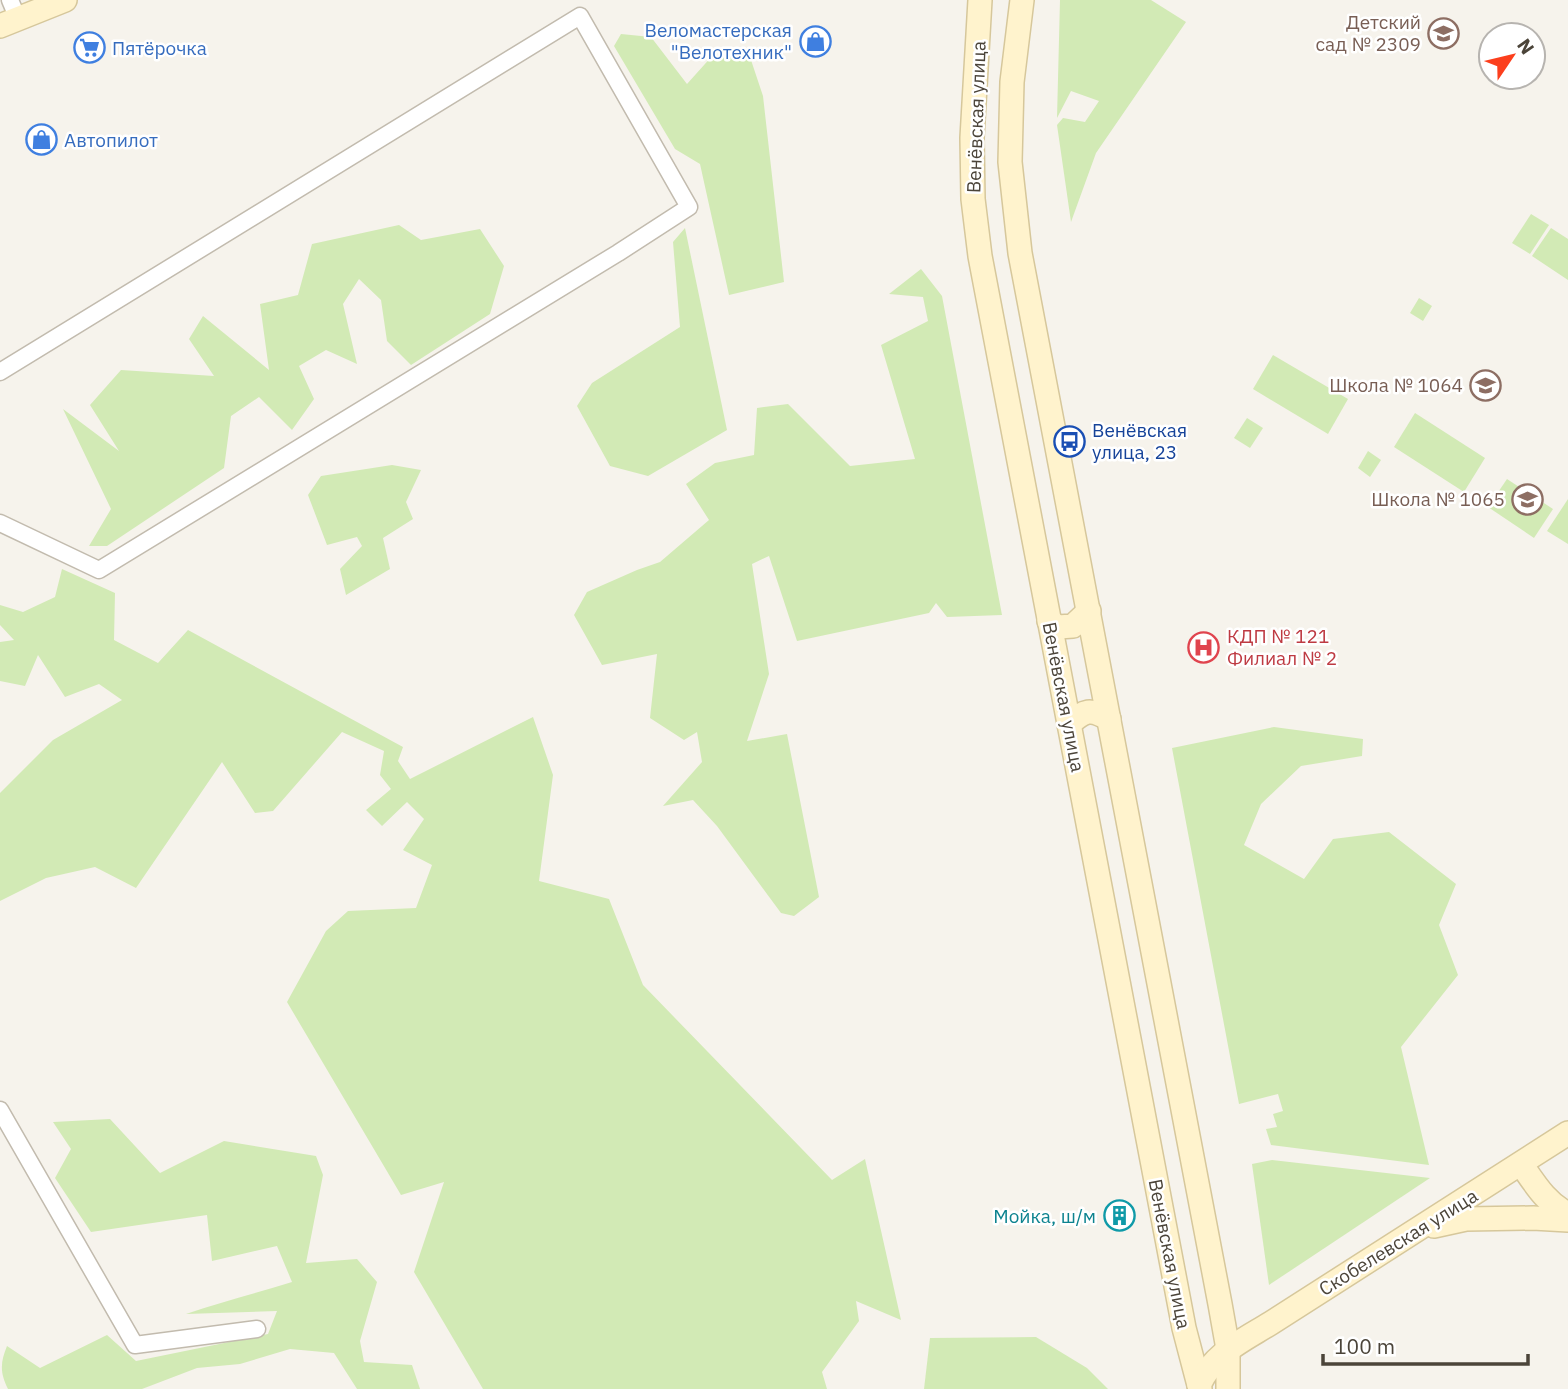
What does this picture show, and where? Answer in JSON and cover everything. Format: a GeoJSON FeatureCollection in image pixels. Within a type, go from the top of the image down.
{"type":"FeatureCollection","features":[{"type":"Feature","properties":{"kind":"street"},"geometry":{"type":"LineString","coordinates":[[9,15],[65,0]]}},
{"type":"Feature","properties":{"kind":"street","name":"Венёвская улица"},"geometry":{"type":"LineString","coordinates":[[980,0],[972,138],[973,199],[980,256],[1184,1328],[1200,1387]]}},
{"type":"Feature","properties":{"kind":"street","name":"Венёвская улица"},"geometry":{"type":"LineString","coordinates":[[1015,2],[1010,162],[1020,253],[1220,1304],[1228,1349],[1228,1389]]}},
{"type":"Feature","properties":{"kind":"street"},"geometry":{"type":"LineString","coordinates":[[0,372],[580,16],[689,207],[100,569],[0,523]]}},
{"type":"Feature","properties":{"kind":"street"},"geometry":{"type":"LineString","coordinates":[[1049,621],[1058,627],[1073,626],[1089,611]]}},
{"type":"Feature","properties":{"kind":"street"},"geometry":{"type":"LineString","coordinates":[[1069,724],[1084,712],[1091,711],[1110,719]]}},
{"type":"Feature","properties":{"kind":"street"},"geometry":{"type":"LineString","coordinates":[[0,1110],[135,1345],[257,1329]]}},
{"type":"Feature","properties":{"kind":"street","name":"Скобелевская улица"},"geometry":{"type":"LineString","coordinates":[[1200,1387],[1205,1372],[1228,1349],[1568,1133]]}},
{"type":"Feature","properties":{"kind":"street"},"geometry":{"type":"LineString","coordinates":[[1521,1164],[1549,1202],[1568,1214]]}},
{"type":"Feature","properties":{"kind":"street"},"geometry":{"type":"LineString","coordinates":[[1418,1230],[1466,1219],[1568,1220]]}},
{"type":"Feature","properties":{"kind":"street"},"geometry":{"type":"LineString","coordinates":[[1220,1304],[1226,1315],[1241,1325],[1258,1326],[1271,1323]]}},
{"type":"Feature","properties":{"kind":"street"},"geometry":{"type":"LineString","coordinates":[[1184,1328],[1196,1347],[1204,1352],[1228,1349]]}},
{"type":"Feature","properties":{"kind":"green space"},"geometry":{"type":"Polygon","coordinates":[[[1060,0],[1151,0],[1186,22],[1096,153],[1071,222],[1057,125],[1063,118],[1085,122],[1099,101],[1071,91],[1057,118],[1060,0]]]}},
{"type":"Feature","properties":{"kind":"green space"},"geometry":{"type":"Polygon","coordinates":[[[621,34],[651,37],[687,84],[713,55],[749,54],[763,96],[784,282],[729,295],[700,164],[675,149],[614,46],[621,34]]]}},
{"type":"Feature","properties":{"kind":"green space"},"geometry":{"type":"Polygon","coordinates":[[[1531,214],[1549,225],[1530,254],[1512,243],[1531,214]]]}},
{"type":"Feature","properties":{"kind":"green space"},"geometry":{"type":"Polygon","coordinates":[[[399,225],[421,240],[480,229],[504,266],[490,314],[411,365],[387,341],[381,300],[359,279],[343,304],[357,364],[326,350],[299,366],[314,399],[292,430],[259,397],[231,416],[224,468],[107,546],[89,546],[111,509],[63,409],[119,451],[90,405],[121,370],[214,376],[189,339],[203,316],[269,370],[260,304],[298,295],[312,244],[399,225]]]}},
{"type":"Feature","properties":{"kind":"green space"},"geometry":{"type":"Polygon","coordinates":[[[685,228],[727,430],[648,476],[610,466],[577,406],[592,383],[680,327],[673,242],[685,228]]]}},
{"type":"Feature","properties":{"kind":"green space"},"geometry":{"type":"Polygon","coordinates":[[[1551,228],[1568,239],[1568,280],[1532,256],[1551,228]]]}},
{"type":"Feature","properties":{"kind":"green space"},"geometry":{"type":"Polygon","coordinates":[[[921,269],[942,296],[1002,615],[947,617],[936,603],[929,613],[797,641],[769,556],[752,564],[769,674],[747,741],[787,734],[819,897],[794,916],[781,913],[717,826],[693,800],[663,806],[702,762],[697,732],[684,740],[650,718],[657,654],[602,665],[574,615],[587,592],[660,562],[709,520],[686,484],[715,463],[754,455],[757,408],[788,404],[850,466],[915,459],[881,345],[928,321],[923,297],[889,294],[921,269]]]}},
{"type":"Feature","properties":{"kind":"green space"},"geometry":{"type":"Polygon","coordinates":[[[1419,298],[1432,306],[1423,321],[1410,313],[1419,298]]]}},
{"type":"Feature","properties":{"kind":"green space"},"geometry":{"type":"Polygon","coordinates":[[[1273,355],[1348,399],[1328,434],[1253,389],[1273,355]]]}},
{"type":"Feature","properties":{"kind":"green space"},"geometry":{"type":"Polygon","coordinates":[[[1415,413],[1485,458],[1464,492],[1394,447],[1415,413]]]}},
{"type":"Feature","properties":{"kind":"green space"},"geometry":{"type":"Polygon","coordinates":[[[1247,418],[1263,428],[1250,448],[1234,438],[1247,418]]]}},
{"type":"Feature","properties":{"kind":"green space"},"geometry":{"type":"Polygon","coordinates":[[[1368,451],[1381,460],[1370,477],[1358,468],[1368,451]]]}},
{"type":"Feature","properties":{"kind":"green space"},"geometry":{"type":"Polygon","coordinates":[[[392,465],[421,470],[406,502],[413,519],[383,538],[390,569],[346,595],[340,569],[362,546],[357,537],[327,545],[308,495],[321,476],[392,465]]]}},
{"type":"Feature","properties":{"kind":"green space"},"geometry":{"type":"Polygon","coordinates":[[[1507,479],[1553,509],[1534,538],[1488,507],[1507,479]]]}},
{"type":"Feature","properties":{"kind":"green space"},"geometry":{"type":"Polygon","coordinates":[[[1568,499],[1568,544],[1547,531],[1568,499]]]}},
{"type":"Feature","properties":{"kind":"green space"},"geometry":{"type":"Polygon","coordinates":[[[62,569],[115,593],[114,640],[158,663],[188,630],[403,747],[398,761],[410,779],[533,717],[553,775],[539,881],[609,899],[643,985],[832,1180],[865,1159],[901,1320],[856,1301],[859,1321],[822,1372],[827,1389],[483,1389],[414,1272],[444,1182],[401,1195],[287,1002],[326,931],[348,911],[416,908],[432,865],[403,850],[424,819],[407,802],[382,826],[366,810],[391,789],[380,775],[384,751],[342,732],[273,811],[255,813],[222,762],[136,888],[95,867],[46,878],[0,901],[0,793],[53,740],[122,700],[99,684],[65,697],[38,655],[25,686],[0,681],[0,642],[14,640],[0,625],[0,605],[23,612],[55,597],[62,569]]]}},
{"type":"Feature","properties":{"kind":"green space"},"geometry":{"type":"Polygon","coordinates":[[[1274,727],[1363,739],[1362,756],[1301,766],[1261,804],[1244,845],[1304,879],[1333,839],[1389,832],[1456,884],[1439,925],[1458,975],[1401,1047],[1429,1165],[1271,1145],[1266,1129],[1277,1127],[1273,1114],[1283,1111],[1278,1094],[1239,1104],[1172,748],[1274,727]]]}},
{"type":"Feature","properties":{"kind":"green space"},"geometry":{"type":"Polygon","coordinates":[[[110,1119],[160,1173],[224,1141],[316,1156],[323,1175],[306,1263],[357,1259],[377,1282],[360,1341],[364,1362],[412,1365],[420,1389],[357,1389],[334,1353],[290,1349],[240,1364],[197,1368],[142,1389],[8,1389],[2,1368],[7,1346],[40,1368],[107,1335],[136,1361],[268,1334],[277,1311],[186,1314],[292,1282],[277,1246],[212,1261],[207,1215],[91,1232],[55,1178],[71,1149],[53,1122],[110,1119]]]}},
{"type":"Feature","properties":{"kind":"green space"},"geometry":{"type":"Polygon","coordinates":[[[1272,1160],[1430,1178],[1269,1285],[1252,1164],[1272,1160]]]}},
{"type":"Feature","properties":{"kind":"green space"},"geometry":{"type":"Polygon","coordinates":[[[1036,1337],[1087,1368],[1108,1389],[924,1389],[930,1338],[1036,1337]]]}},
{"type":"Feature","properties":{"kind":"place","name":"Детский сад № 2309"},"geometry":{"type":"Point","coordinates":[1444,33]}},
{"type":"Feature","properties":{"kind":"place","name":"Веломастерская \"Велотехник\""},"geometry":{"type":"Point","coordinates":[815,41]}},
{"type":"Feature","properties":{"kind":"place","name":"Пятёрочка"},"geometry":{"type":"Point","coordinates":[89,48]}},
{"type":"Feature","properties":{"kind":"place","name":"Автопилот"},"geometry":{"type":"Point","coordinates":[41,140]}},
{"type":"Feature","properties":{"kind":"place","name":"Школа № 1064"},"geometry":{"type":"Point","coordinates":[1486,385]}},
{"type":"Feature","properties":{"kind":"place","name":"Венёвская улица, 23"},"geometry":{"type":"Point","coordinates":[1069,441]}},
{"type":"Feature","properties":{"kind":"place","name":"Школа № 1065"},"geometry":{"type":"Point","coordinates":[1528,499]}},
{"type":"Feature","properties":{"kind":"place","name":"КДП № 121 Филиал № 2"},"geometry":{"type":"Point","coordinates":[1204,647]}},
{"type":"Feature","properties":{"kind":"place","name":"Мойка, ш/м"},"geometry":{"type":"Point","coordinates":[1119,1216]}}]}
